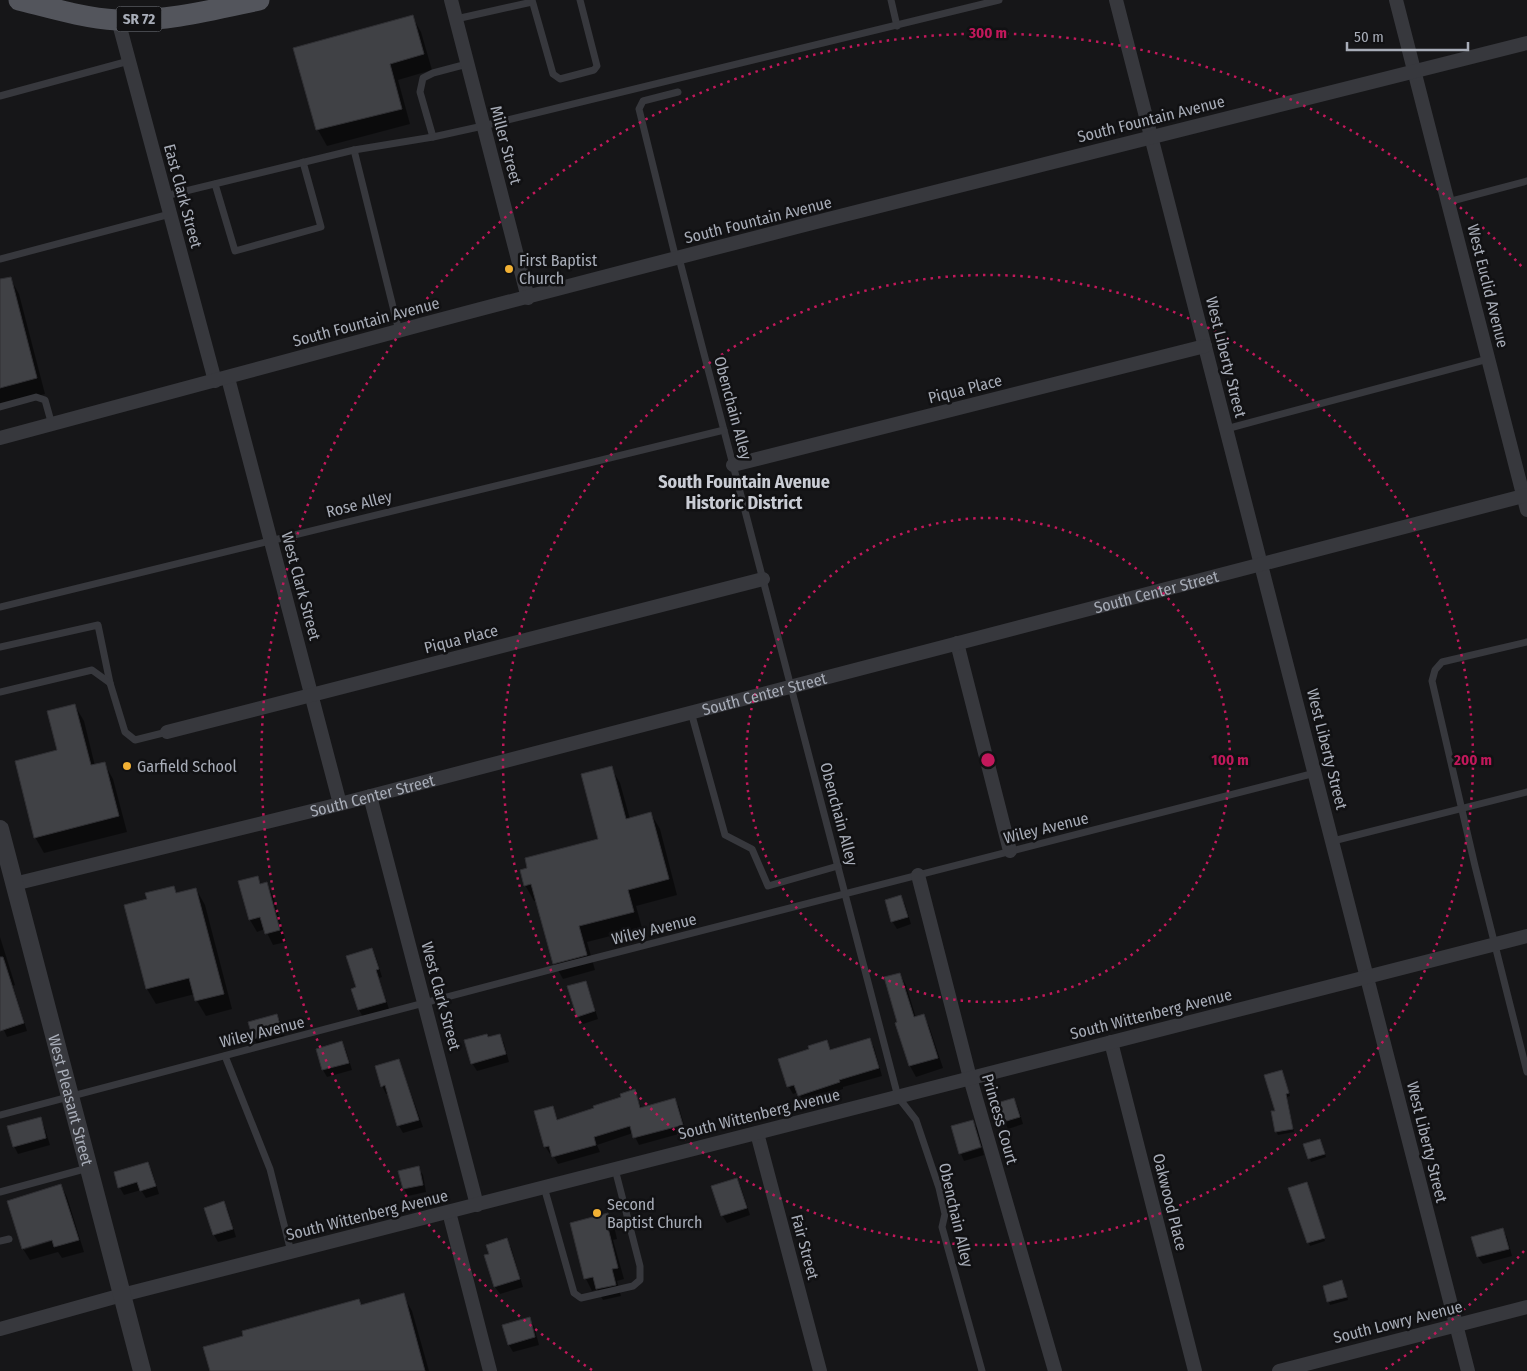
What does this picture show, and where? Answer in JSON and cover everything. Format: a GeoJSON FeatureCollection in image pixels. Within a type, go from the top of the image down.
{"type":"FeatureCollection","features":[{"type":"Feature","properties":{"kind":"main road","name":"SR 72"},"geometry":{"type":"LineString","coordinates":[[19,0],[74,14],[118,20],[160,19],[190,15],[258,0]]}},
{"type":"Feature","properties":{"kind":"street","name":"Miller Street"},"geometry":{"type":"LineString","coordinates":[[451,0],[528,298]]}},
{"type":"Feature","properties":{"kind":"street","name":"West Liberty Street"},"geometry":{"type":"LineString","coordinates":[[1116,0],[1468,1371]]}},
{"type":"Feature","properties":{"kind":"street","name":"West Euclid Avenue"},"geometry":{"type":"LineString","coordinates":[[1396,0],[1525,495],[1527,510]]}},
{"type":"Feature","properties":{"kind":"street","name":"East Clark Street"},"geometry":{"type":"LineString","coordinates":[[118,20],[170,214],[222,379]]}},
{"type":"Feature","properties":{"kind":"street","name":"South Fountain Avenue"},"geometry":{"type":"LineString","coordinates":[[0,438],[677,258],[1527,43]]}},
{"type":"Feature","properties":{"kind":"street","name":"Piqua Place"},"geometry":{"type":"LineString","coordinates":[[733,465],[1205,346]]}},
{"type":"Feature","properties":{"kind":"street","name":"West Clark Street"},"geometry":{"type":"LineString","coordinates":[[222,379],[270,539],[340,804]]}},
{"type":"Feature","properties":{"kind":"street","name":"South Center Street"},"geometry":{"type":"LineString","coordinates":[[7,886],[340,804],[1525,495]]}},
{"type":"Feature","properties":{"kind":"street","name":"Piqua Place"},"geometry":{"type":"LineString","coordinates":[[167,732],[763,579]]}},
{"type":"Feature","properties":{"kind":"street"},"geometry":{"type":"LineString","coordinates":[[957,643],[1010,852]]}},
{"type":"Feature","properties":{"kind":"street","name":"West Clark Street"},"geometry":{"type":"LineString","coordinates":[[370,796],[477,1205]]}},
{"type":"Feature","properties":{"kind":"street","name":"West Pleasant Street"},"geometry":{"type":"LineString","coordinates":[[0,829],[7,886],[70,1097],[142,1371]]}},
{"type":"Feature","properties":{"kind":"street","name":"Princess Court"},"geometry":{"type":"LineString","coordinates":[[918,875],[970,1078],[1055,1371]]}},
{"type":"Feature","properties":{"kind":"street","name":"South Wittenberg Avenue"},"geometry":{"type":"LineString","coordinates":[[0,1329],[292,1252],[1527,936]]}},
{"type":"Feature","properties":{"kind":"street","name":"Oakwood Place"},"geometry":{"type":"LineString","coordinates":[[1111,1042],[1195,1371]]}},
{"type":"Feature","properties":{"kind":"street","name":"Fair Street"},"geometry":{"type":"LineString","coordinates":[[757,1133],[820,1371]]}},
{"type":"Feature","properties":{"kind":"street"},"geometry":{"type":"LineString","coordinates":[[449,1212],[490,1371]]}},
{"type":"Feature","properties":{"kind":"street","name":"South Lowry Avenue"},"geometry":{"type":"LineString","coordinates":[[1279,1371],[1527,1307]]}},
{"type":"Feature","properties":{"kind":"lane"},"geometry":{"type":"LineString","coordinates":[[456,19],[532,1],[553,74],[560,79],[594,70],[597,66],[580,0]]}},
{"type":"Feature","properties":{"kind":"lane"},"geometry":{"type":"LineString","coordinates":[[891,0],[897,26]]}},
{"type":"Feature","properties":{"kind":"lane"},"geometry":{"type":"LineString","coordinates":[[165,196],[354,150],[433,137],[483,126],[897,26],[988,1],[1000,0]]}},
{"type":"Feature","properties":{"kind":"lane"},"geometry":{"type":"LineString","coordinates":[[0,96],[129,61]]}},
{"type":"Feature","properties":{"kind":"lane"},"geometry":{"type":"LineString","coordinates":[[433,137],[420,92],[423,78],[433,73],[467,64]]}},
{"type":"Feature","properties":{"kind":"lane","name":"Obenchain Alley"},"geometry":{"type":"LineString","coordinates":[[678,92],[643,101],[639,109],[898,1097],[916,1120],[938,1188],[945,1214],[942,1227],[982,1371]]}},
{"type":"Feature","properties":{"kind":"lane"},"geometry":{"type":"LineString","coordinates":[[354,150],[399,331]]}},
{"type":"Feature","properties":{"kind":"lane"},"geometry":{"type":"LineString","coordinates":[[215,184],[235,251],[321,227],[303,162]]}},
{"type":"Feature","properties":{"kind":"lane"},"geometry":{"type":"LineString","coordinates":[[1448,202],[1527,181]]}},
{"type":"Feature","properties":{"kind":"lane"},"geometry":{"type":"LineString","coordinates":[[0,259],[170,214]]}},
{"type":"Feature","properties":{"kind":"lane"},"geometry":{"type":"LineString","coordinates":[[1226,429],[1488,358]]}},
{"type":"Feature","properties":{"kind":"lane"},"geometry":{"type":"LineString","coordinates":[[0,407],[36,397],[45,400],[52,425]]}},
{"type":"Feature","properties":{"kind":"lane","name":"Rose Alley"},"geometry":{"type":"LineString","coordinates":[[0,607],[270,539],[724,430]]}},
{"type":"Feature","properties":{"kind":"lane"},"geometry":{"type":"LineString","coordinates":[[0,647],[98,625],[110,683],[125,732],[135,740],[167,732]]}},
{"type":"Feature","properties":{"kind":"lane"},"geometry":{"type":"LineString","coordinates":[[1527,642],[1442,662],[1435,670],[1432,681],[1527,1072]]}},
{"type":"Feature","properties":{"kind":"lane"},"geometry":{"type":"LineString","coordinates":[[0,692],[92,670],[110,683]]}},
{"type":"Feature","properties":{"kind":"lane"},"geometry":{"type":"LineString","coordinates":[[691,712],[725,835],[752,849],[768,886],[838,866]]}},
{"type":"Feature","properties":{"kind":"lane","name":"Wiley Avenue"},"geometry":{"type":"LineString","coordinates":[[0,1114],[1316,773]]}},
{"type":"Feature","properties":{"kind":"lane"},"geometry":{"type":"LineString","coordinates":[[1333,842],[1527,792]]}},
{"type":"Feature","properties":{"kind":"lane"},"geometry":{"type":"LineString","coordinates":[[225,1056],[270,1169],[292,1252]]}},
{"type":"Feature","properties":{"kind":"lane"},"geometry":{"type":"LineString","coordinates":[[0,1192],[89,1168]]}},
{"type":"Feature","properties":{"kind":"lane"},"geometry":{"type":"LineString","coordinates":[[544,1188],[574,1293],[582,1298],[633,1286],[640,1280],[640,1266],[615,1169]]}},
{"type":"Feature","properties":{"kind":"lane"},"geometry":{"type":"LineString","coordinates":[[0,1241],[9,1239]]}},
{"type":"Feature","properties":{"kind":"building"},"geometry":{"type":"Polygon","coordinates":[[[413,15],[424,54],[390,64],[402,109],[316,130],[293,48],[413,15]]]}},
{"type":"Feature","properties":{"kind":"building"},"geometry":{"type":"Polygon","coordinates":[[[11,277],[37,378],[0,388],[0,279],[11,277]]]}},
{"type":"Feature","properties":{"kind":"building"},"geometry":{"type":"Polygon","coordinates":[[[75,704],[91,765],[105,762],[119,816],[34,838],[15,761],[57,750],[47,711],[75,704]]]}},
{"type":"Feature","properties":{"kind":"building"},"geometry":{"type":"Polygon","coordinates":[[[612,766],[626,819],[651,812],[669,879],[628,890],[634,912],[579,926],[587,955],[553,964],[531,884],[524,886],[520,870],[527,868],[525,858],[598,839],[581,774],[612,766]]]}},
{"type":"Feature","properties":{"kind":"building"},"geometry":{"type":"Polygon","coordinates":[[[258,876],[260,884],[267,882],[280,930],[265,934],[260,917],[249,920],[238,881],[258,876]]]}},
{"type":"Feature","properties":{"kind":"building"},"geometry":{"type":"Polygon","coordinates":[[[174,886],[176,893],[196,888],[224,994],[195,1001],[189,978],[146,989],[124,905],[147,899],[145,893],[174,886]]]}},
{"type":"Feature","properties":{"kind":"building"},"geometry":{"type":"Polygon","coordinates":[[[901,895],[908,917],[891,922],[885,900],[901,895]]]}},
{"type":"Feature","properties":{"kind":"building"},"geometry":{"type":"Polygon","coordinates":[[[372,948],[379,969],[376,970],[386,1002],[358,1010],[351,989],[356,987],[346,956],[372,948]]]}},
{"type":"Feature","properties":{"kind":"building"},"geometry":{"type":"Polygon","coordinates":[[[0,957],[3,957],[24,1023],[0,1031],[0,957]]]}},
{"type":"Feature","properties":{"kind":"building"},"geometry":{"type":"Polygon","coordinates":[[[900,973],[914,1017],[924,1014],[938,1058],[909,1066],[895,1023],[897,1022],[884,977],[900,973]]]}},
{"type":"Feature","properties":{"kind":"building"},"geometry":{"type":"Polygon","coordinates":[[[586,981],[595,1011],[577,1017],[567,986],[586,981]]]}},
{"type":"Feature","properties":{"kind":"building"},"geometry":{"type":"Polygon","coordinates":[[[277,1014],[282,1031],[253,1039],[248,1022],[277,1014]]]}},
{"type":"Feature","properties":{"kind":"building"},"geometry":{"type":"Polygon","coordinates":[[[487,1034],[488,1037],[500,1034],[506,1054],[471,1064],[464,1040],[487,1034]]]}},
{"type":"Feature","properties":{"kind":"building"},"geometry":{"type":"Polygon","coordinates":[[[870,1038],[879,1068],[839,1080],[840,1082],[798,1096],[794,1085],[787,1087],[778,1059],[809,1049],[808,1046],[827,1040],[830,1050],[870,1038]]]}},
{"type":"Feature","properties":{"kind":"building"},"geometry":{"type":"Polygon","coordinates":[[[342,1041],[349,1063],[322,1070],[316,1049],[342,1041]]]}},
{"type":"Feature","properties":{"kind":"building"},"geometry":{"type":"Polygon","coordinates":[[[399,1059],[419,1120],[397,1126],[385,1085],[381,1087],[375,1066],[399,1059]]]}},
{"type":"Feature","properties":{"kind":"building"},"geometry":{"type":"Polygon","coordinates":[[[1282,1070],[1289,1093],[1286,1094],[1293,1129],[1275,1132],[1271,1111],[1275,1111],[1264,1075],[1282,1070]]]}},
{"type":"Feature","properties":{"kind":"building"},"geometry":{"type":"Polygon","coordinates":[[[635,1089],[640,1108],[675,1098],[683,1125],[633,1138],[630,1126],[594,1137],[596,1145],[552,1157],[549,1146],[544,1147],[534,1111],[553,1106],[557,1120],[594,1108],[593,1106],[621,1097],[620,1094],[635,1089]]]}},
{"type":"Feature","properties":{"kind":"building"},"geometry":{"type":"Polygon","coordinates":[[[1014,1098],[1020,1117],[1003,1122],[997,1103],[1014,1098]]]}},
{"type":"Feature","properties":{"kind":"building"},"geometry":{"type":"Polygon","coordinates":[[[41,1117],[46,1138],[13,1147],[7,1126],[41,1117]]]}},
{"type":"Feature","properties":{"kind":"building"},"geometry":{"type":"Polygon","coordinates":[[[973,1120],[981,1147],[959,1154],[951,1126],[973,1120]]]}},
{"type":"Feature","properties":{"kind":"building"},"geometry":{"type":"Polygon","coordinates":[[[1320,1139],[1325,1154],[1308,1159],[1303,1144],[1320,1139]]]}},
{"type":"Feature","properties":{"kind":"building"},"geometry":{"type":"Polygon","coordinates":[[[148,1162],[156,1186],[140,1191],[137,1182],[118,1188],[114,1172],[148,1162]]]}},
{"type":"Feature","properties":{"kind":"building"},"geometry":{"type":"Polygon","coordinates":[[[419,1166],[423,1185],[403,1189],[398,1171],[419,1166]]]}},
{"type":"Feature","properties":{"kind":"building"},"geometry":{"type":"Polygon","coordinates":[[[737,1178],[747,1208],[721,1216],[711,1186],[737,1178]]]}},
{"type":"Feature","properties":{"kind":"building"},"geometry":{"type":"Polygon","coordinates":[[[1307,1182],[1325,1238],[1307,1243],[1288,1188],[1307,1182]]]}},
{"type":"Feature","properties":{"kind":"building"},"geometry":{"type":"Polygon","coordinates":[[[61,1184],[79,1240],[54,1247],[52,1240],[22,1249],[7,1201],[61,1184]]]}},
{"type":"Feature","properties":{"kind":"building"},"geometry":{"type":"Polygon","coordinates":[[[224,1201],[233,1229],[213,1235],[204,1208],[224,1201]]]}},
{"type":"Feature","properties":{"kind":"building"},"geometry":{"type":"Polygon","coordinates":[[[608,1213],[611,1227],[608,1228],[618,1268],[612,1269],[616,1285],[596,1289],[593,1277],[584,1279],[570,1223],[608,1213]]]}},
{"type":"Feature","properties":{"kind":"building"},"geometry":{"type":"Polygon","coordinates":[[[1503,1228],[1509,1249],[1477,1257],[1471,1237],[1503,1228]]]}},
{"type":"Feature","properties":{"kind":"building"},"geometry":{"type":"Polygon","coordinates":[[[507,1238],[520,1279],[494,1287],[484,1255],[489,1254],[486,1245],[507,1238]]]}},
{"type":"Feature","properties":{"kind":"building"},"geometry":{"type":"Polygon","coordinates":[[[1342,1280],[1347,1297],[1327,1302],[1323,1286],[1342,1280]]]}},
{"type":"Feature","properties":{"kind":"building"},"geometry":{"type":"Polygon","coordinates":[[[404,1293],[425,1371],[210,1371],[203,1347],[243,1336],[242,1331],[359,1299],[361,1305],[404,1293]]]}},
{"type":"Feature","properties":{"kind":"building"},"geometry":{"type":"Polygon","coordinates":[[[530,1317],[535,1337],[508,1345],[502,1325],[530,1317]]]}},
{"type":"Feature","properties":{"kind":"place","name":"First Baptist Church"},"geometry":{"type":"Point","coordinates":[509,269]}},
{"type":"Feature","properties":{"kind":"place","name":"Garfield School"},"geometry":{"type":"Point","coordinates":[127,766]}},
{"type":"Feature","properties":{"kind":"place","name":"Second Baptist Church"},"geometry":{"type":"Point","coordinates":[597,1213]}},
{"type":"Feature","properties":{"kind":"district","name":"South Fountain Avenue Historic District"},"geometry":{"type":"Point","coordinates":[744,492]}}]}
